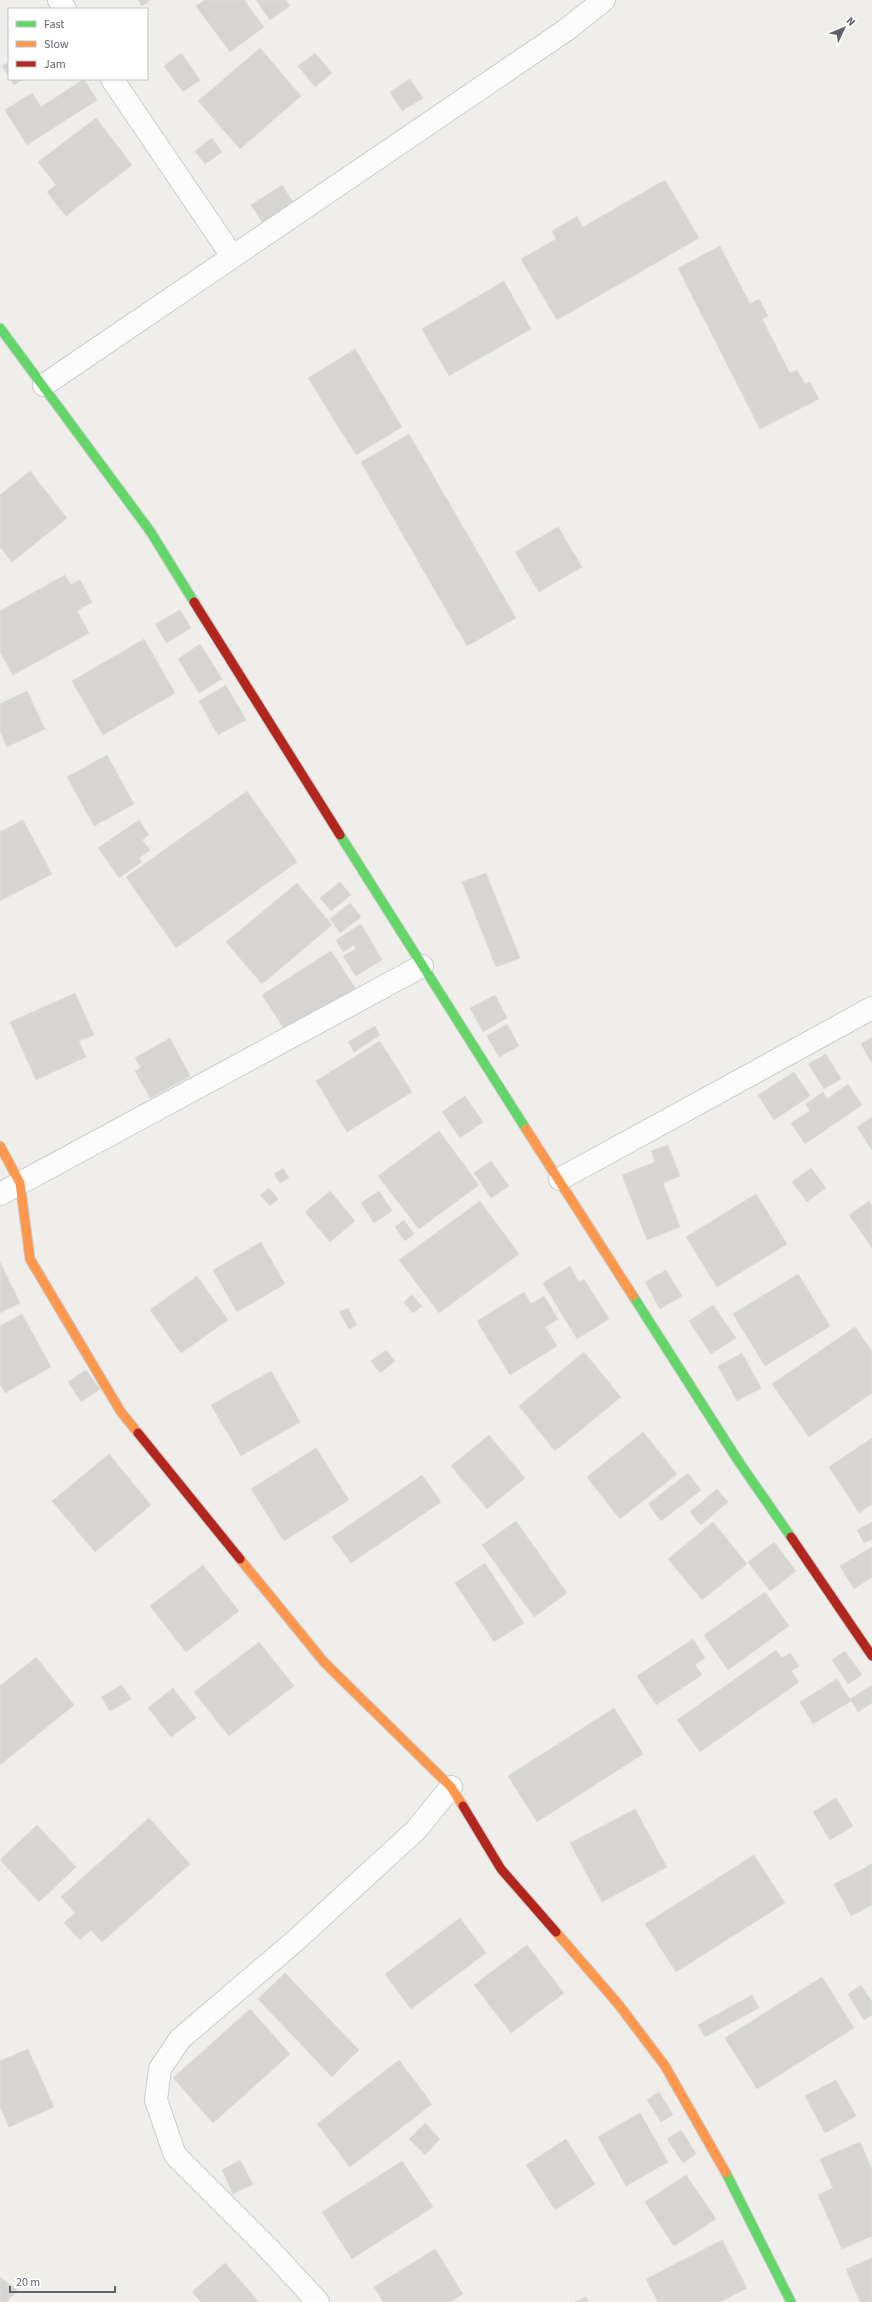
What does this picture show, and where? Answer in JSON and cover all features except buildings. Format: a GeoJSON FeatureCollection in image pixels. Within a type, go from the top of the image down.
{"type":"FeatureCollection","features":[{"type":"Feature","properties":{"kind":"street"},"geometry":{"type":"LineString","coordinates":[[44,385],[566,30],[604,0]]}},
{"type":"Feature","properties":{"kind":"street"},"geometry":{"type":"LineString","coordinates":[[113,80],[232,256]]}},
{"type":"Feature","properties":{"kind":"street"},"geometry":{"type":"LineString","coordinates":[[0,328],[44,385],[150,531],[422,966],[560,1179],[739,1462],[872,1656]]}},
{"type":"Feature","properties":{"kind":"street"},"geometry":{"type":"LineString","coordinates":[[0,1194],[422,966]]}},
{"type":"Feature","properties":{"kind":"street"},"geometry":{"type":"LineString","coordinates":[[560,1179],[872,1008]]}},
{"type":"Feature","properties":{"kind":"street"},"geometry":{"type":"LineString","coordinates":[[0,1146],[20,1183],[30,1259],[121,1412],[324,1662],[451,1787],[501,1868],[619,2005],[665,2066],[723,2167],[791,2302]]}},
{"type":"Feature","properties":{"kind":"street"},"geometry":{"type":"LineString","coordinates":[[318,2302],[269,2248],[175,2155],[156,2100],[160,2069],[180,2039],[295,1941],[416,1830],[451,1787]]}},
{"type":"Feature","properties":{"kind":"traffic: fast"},"geometry":{"type":"LineString","coordinates":[[0,328],[150,531],[194,602]]}},
{"type":"Feature","properties":{"kind":"traffic: fast"},"geometry":{"type":"LineString","coordinates":[[340,835],[526,1129]]}},
{"type":"Feature","properties":{"kind":"traffic: fast"},"geometry":{"type":"LineString","coordinates":[[633,1296],[739,1462],[791,1537]]}},
{"type":"Feature","properties":{"kind":"traffic: fast"},"geometry":{"type":"LineString","coordinates":[[726,2173],[791,2302]]}},
{"type":"Feature","properties":{"kind":"traffic: slow"},"geometry":{"type":"LineString","coordinates":[[526,1129],[633,1296]]}},
{"type":"Feature","properties":{"kind":"traffic: slow"},"geometry":{"type":"LineString","coordinates":[[0,1146],[20,1183],[30,1259],[121,1412],[138,1433]]}},
{"type":"Feature","properties":{"kind":"traffic: slow"},"geometry":{"type":"LineString","coordinates":[[240,1559],[324,1662],[451,1787],[463,1806]]}},
{"type":"Feature","properties":{"kind":"traffic: slow"},"geometry":{"type":"LineString","coordinates":[[556,1932],[619,2005],[665,2066],[726,2173]]}},
{"type":"Feature","properties":{"kind":"traffic: jam"},"geometry":{"type":"LineString","coordinates":[[194,602],[340,835]]}},
{"type":"Feature","properties":{"kind":"traffic: jam"},"geometry":{"type":"LineString","coordinates":[[138,1433],[240,1559]]}},
{"type":"Feature","properties":{"kind":"traffic: jam"},"geometry":{"type":"LineString","coordinates":[[791,1537],[872,1656]]}},
{"type":"Feature","properties":{"kind":"traffic: jam"},"geometry":{"type":"LineString","coordinates":[[463,1806],[501,1869],[556,1932]]}}]}
